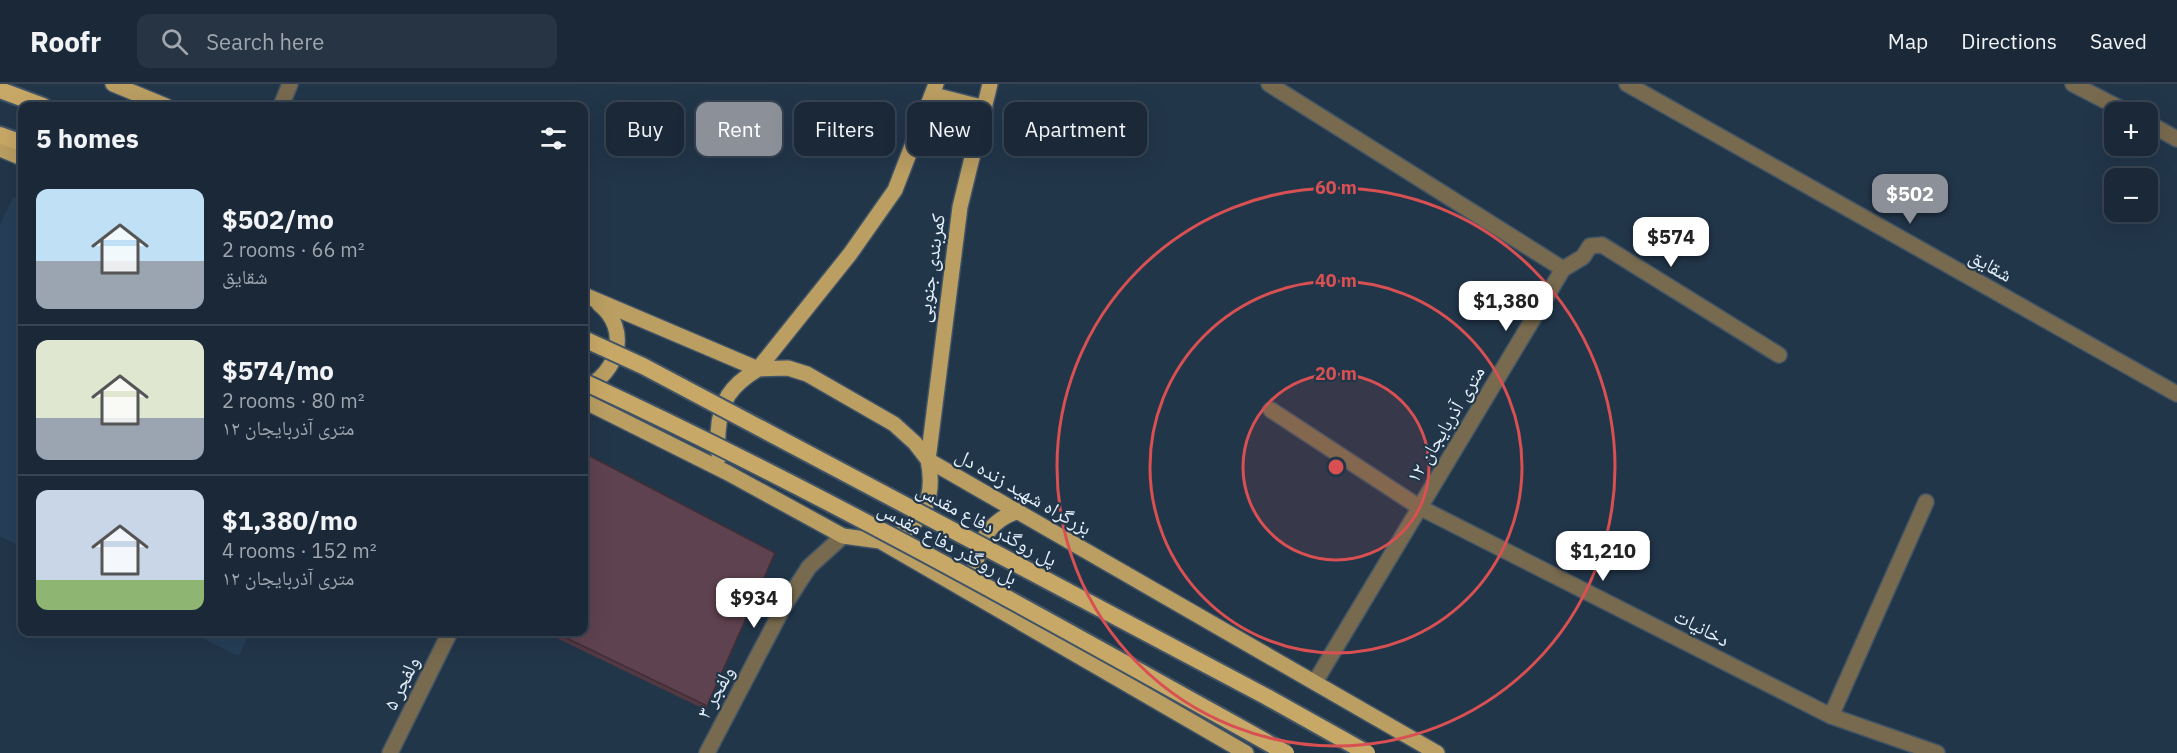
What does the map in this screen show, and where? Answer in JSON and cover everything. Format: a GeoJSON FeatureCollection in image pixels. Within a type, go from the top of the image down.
{"type":"FeatureCollection","features":[{"type":"Feature","properties":{"kind":"highway"},"geometry":{"type":"LineString","coordinates":[[0,90],[32,102]]}},
{"type":"Feature","properties":{"kind":"highway"},"geometry":{"type":"LineString","coordinates":[[0,135],[18,142]]}},
{"type":"Feature","properties":{"kind":"highway","name":"پل روگذر دفاع مقدس"},"geometry":{"type":"LineString","coordinates":[[588,341],[643,366],[1268,697],[1367,753]]}},
{"type":"Feature","properties":{"kind":"highway","name":"بل روگذر دفاع مقدس"},"geometry":{"type":"LineString","coordinates":[[588,384],[745,459],[993,590],[1286,753]]}},
{"type":"Feature","properties":{"kind":"main road"},"geometry":{"type":"LineString","coordinates":[[113,84],[156,102]]}},
{"type":"Feature","properties":{"kind":"main road","name":"کمربندی جنوبی"},"geometry":{"type":"LineString","coordinates":[[986,102],[990,84]]}},
{"type":"Feature","properties":{"kind":"main road"},"geometry":{"type":"LineString","coordinates":[[728,473],[717,450],[719,412],[731,390],[758,369],[850,254],[895,190],[935,90],[968,102]]}},
{"type":"Feature","properties":{"kind":"main road"},"geometry":{"type":"LineString","coordinates":[[0,148],[18,156]]}},
{"type":"Feature","properties":{"kind":"main road","name":"کمربندی جنوبی"},"geometry":{"type":"LineString","coordinates":[[928,460],[960,207],[973,156]]}},
{"type":"Feature","properties":{"kind":"main road"},"geometry":{"type":"LineString","coordinates":[[588,297],[603,306],[615,325],[618,347],[615,358],[602,377],[588,386]]}},
{"type":"Feature","properties":{"kind":"main road","name":"بزرگراه شهید زنده دل"},"geometry":{"type":"LineString","coordinates":[[588,297],[758,369],[788,368],[807,374],[894,424],[915,443],[928,460],[1437,753]]}},
{"type":"Feature","properties":{"kind":"main road"},"geometry":{"type":"LineString","coordinates":[[588,403],[728,473],[843,536],[880,541],[1246,753]]}},
{"type":"Feature","properties":{"kind":"main road"},"geometry":{"type":"LineString","coordinates":[[880,541],[911,528],[921,515],[930,496],[932,480],[928,460]]}},
{"type":"Feature","properties":{"kind":"main road"},"geometry":{"type":"LineString","coordinates":[[984,601],[977,589],[974,573],[976,552],[994,525],[1006,515],[1019,512]]}},
{"type":"Feature","properties":{"kind":"street"},"geometry":{"type":"LineString","coordinates":[[283,102],[290,84]]}},
{"type":"Feature","properties":{"kind":"street"},"geometry":{"type":"LineString","coordinates":[[1269,84],[1563,269],[1583,256],[1590,246],[1602,245],[1779,355]]}},
{"type":"Feature","properties":{"kind":"street","name":"شقایق"},"geometry":{"type":"LineString","coordinates":[[1627,84],[2177,394]]}},
{"type":"Feature","properties":{"kind":"street"},"geometry":{"type":"LineString","coordinates":[[2073,84],[2108,102]]}},
{"type":"Feature","properties":{"kind":"street"},"geometry":{"type":"LineString","coordinates":[[2158,129],[2177,139]]}},
{"type":"Feature","properties":{"kind":"street","name":"۱۲ متری آذربایجان"},"geometry":{"type":"LineString","coordinates":[[1315,682],[1563,269]]}},
{"type":"Feature","properties":{"kind":"street","name":"دخانیات"},"geometry":{"type":"LineString","coordinates":[[1271,410],[1419,507],[1831,716],[1937,753]]}},
{"type":"Feature","properties":{"kind":"street"},"geometry":{"type":"LineString","coordinates":[[1831,716],[1926,502]]}},
{"type":"Feature","properties":{"kind":"street","name":"ولفجر ۳"},"geometry":{"type":"LineString","coordinates":[[707,753],[785,604],[809,567],[843,536]]}},
{"type":"Feature","properties":{"kind":"street","name":"ولفجر ۵"},"geometry":{"type":"LineString","coordinates":[[390,753],[448,636]]}},
{"type":"Feature","properties":{"kind":"shaded area"},"geometry":{"type":"Polygon","coordinates":[[[13,197],[18,199],[18,545],[0,536],[0,225],[13,197]]]}},
{"type":"Feature","properties":{"kind":"shaded area"},"geometry":{"type":"Polygon","coordinates":[[[198,636],[248,636],[239,656],[198,636]]]}},
{"type":"Feature","properties":{"kind":"building"},"geometry":{"type":"Polygon","coordinates":[[[588,455],[775,553],[707,706],[562,636],[588,636],[588,455]]]}}]}
